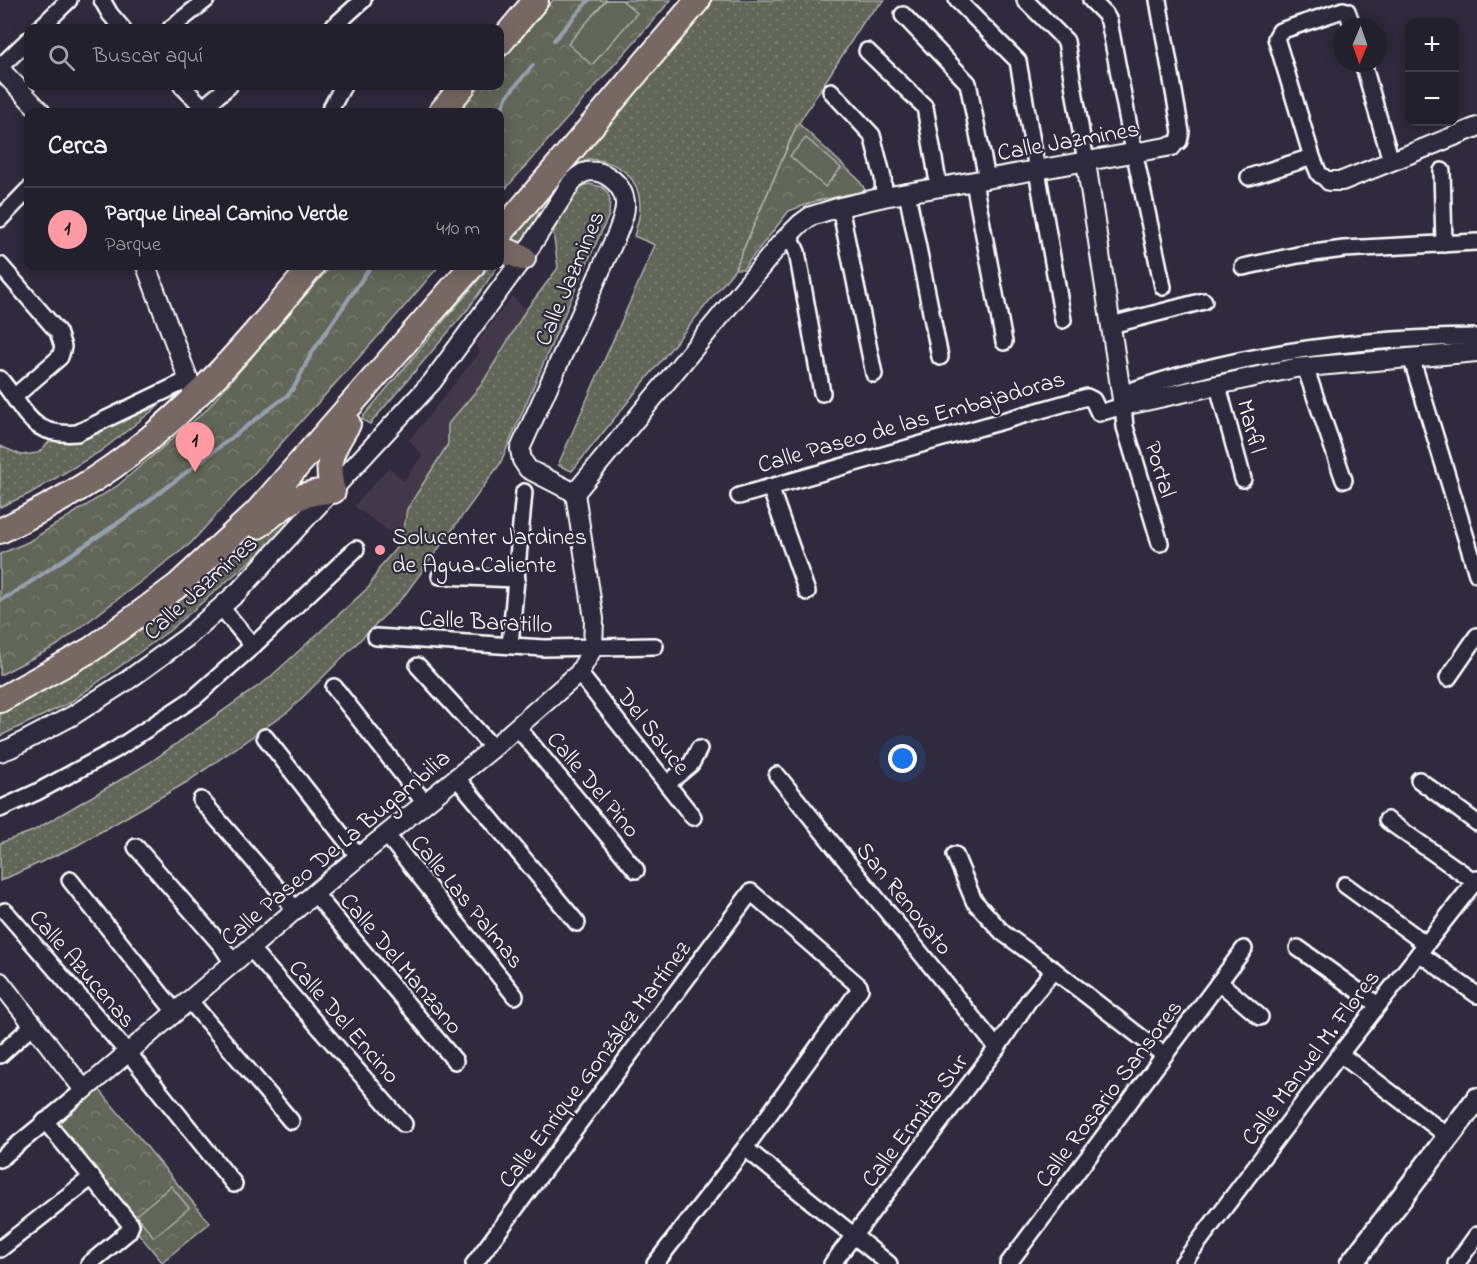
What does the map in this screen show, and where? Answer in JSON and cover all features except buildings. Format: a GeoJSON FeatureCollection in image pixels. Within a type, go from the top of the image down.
{"type":"FeatureCollection","features":[{"type":"Feature","properties":{"kind":"highway"},"geometry":{"type":"LineString","coordinates":[[504,38],[536,0]]}},
{"type":"Feature","properties":{"kind":"highway"},"geometry":{"type":"LineString","coordinates":[[504,229],[698,0]]}},
{"type":"Feature","properties":{"kind":"highway"},"geometry":{"type":"LineString","coordinates":[[444,108],[460,90]]}},
{"type":"Feature","properties":{"kind":"highway"},"geometry":{"type":"LineString","coordinates":[[504,253],[510,252],[523,258]]}},
{"type":"Feature","properties":{"kind":"highway"},"geometry":{"type":"LineString","coordinates":[[0,531],[39,512],[116,465],[146,442],[193,388],[236,355],[309,270]]}},
{"type":"Feature","properties":{"kind":"highway"},"geometry":{"type":"LineString","coordinates":[[177,586],[257,512],[469,270]]}},
{"type":"Feature","properties":{"kind":"highway"},"geometry":{"type":"LineString","coordinates":[[0,700],[92,649],[291,501],[311,491],[333,490],[328,476],[330,457],[379,373]]}},
{"type":"Feature","properties":{"kind":"main road"},"geometry":{"type":"LineString","coordinates":[[1351,1264],[1477,1099]]}},
{"type":"Feature","properties":{"kind":"street"},"geometry":{"type":"LineString","coordinates":[[44,24],[69,0]]}},
{"type":"Feature","properties":{"kind":"street"},"geometry":{"type":"LineString","coordinates":[[102,0],[119,24]]}},
{"type":"Feature","properties":{"kind":"street"},"geometry":{"type":"LineString","coordinates":[[176,24],[206,0]]}},
{"type":"Feature","properties":{"kind":"street"},"geometry":{"type":"LineString","coordinates":[[336,24],[363,0]]}},
{"type":"Feature","properties":{"kind":"street"},"geometry":{"type":"LineString","coordinates":[[957,0],[1018,61],[1064,320]]}},
{"type":"Feature","properties":{"kind":"street"},"geometry":{"type":"LineString","coordinates":[[1025,0],[1066,41],[1122,400],[1167,379],[1300,349],[1477,337]]}},
{"type":"Feature","properties":{"kind":"street"},"geometry":{"type":"LineString","coordinates":[[1091,0],[1109,21],[1163,287]]}},
{"type":"Feature","properties":{"kind":"street"},"geometry":{"type":"LineString","coordinates":[[1158,0],[1181,132],[1179,141],[1172,147]]}},
{"type":"Feature","properties":{"kind":"street"},"geometry":{"type":"LineString","coordinates":[[1350,18],[1347,11],[1343,10],[1280,31],[1276,38],[1319,174],[1329,181],[1342,181],[1477,127]]}},
{"type":"Feature","properties":{"kind":"street"},"geometry":{"type":"LineString","coordinates":[[903,15],[968,83],[1004,342]]}},
{"type":"Feature","properties":{"kind":"street"},"geometry":{"type":"LineString","coordinates":[[24,44],[0,68],[37,108]]}},
{"type":"Feature","properties":{"kind":"street"},"geometry":{"type":"LineString","coordinates":[[867,51],[925,107],[939,188]]}},
{"type":"Feature","properties":{"kind":"street"},"geometry":{"type":"LineString","coordinates":[[1366,72],[1391,161]]}},
{"type":"Feature","properties":{"kind":"street"},"geometry":{"type":"LineString","coordinates":[[185,90],[199,108]]}},
{"type":"Feature","properties":{"kind":"street"},"geometry":{"type":"LineString","coordinates":[[203,108],[224,90]]}},
{"type":"Feature","properties":{"kind":"street"},"geometry":{"type":"LineString","coordinates":[[331,108],[341,90]]}},
{"type":"Feature","properties":{"kind":"street"},"geometry":{"type":"LineString","coordinates":[[831,91],[872,135],[883,178],[884,197]]}},
{"type":"Feature","properties":{"kind":"street","name":"Calle Jazmines"},"geometry":{"type":"LineString","coordinates":[[0,752],[72,716],[128,680],[186,638],[239,591],[432,382],[523,258],[572,182],[583,173],[595,171],[606,174],[616,183],[625,200],[624,213],[520,448],[522,460],[528,469],[575,493],[789,234],[811,216],[884,197],[1172,147]]}},
{"type":"Feature","properties":{"kind":"street"},"geometry":{"type":"LineString","coordinates":[[1249,177],[1312,157]]}},
{"type":"Feature","properties":{"kind":"street"},"geometry":{"type":"LineString","coordinates":[[1442,171],[1444,244]]}},
{"type":"Feature","properties":{"kind":"street"},"geometry":{"type":"LineString","coordinates":[[907,193],[940,357]]}},
{"type":"Feature","properties":{"kind":"street"},"geometry":{"type":"LineString","coordinates":[[0,219],[24,194]]}},
{"type":"Feature","properties":{"kind":"street"},"geometry":{"type":"LineString","coordinates":[[840,207],[873,374]]}},
{"type":"Feature","properties":{"kind":"street"},"geometry":{"type":"LineString","coordinates":[[789,234],[797,252],[822,393]]}},
{"type":"Feature","properties":{"kind":"street"},"geometry":{"type":"LineString","coordinates":[[1243,267],[1298,255],[1344,249],[1477,242]]}},
{"type":"Feature","properties":{"kind":"street"},"geometry":{"type":"LineString","coordinates":[[0,265],[58,332],[63,347],[60,357],[15,396]]}},
{"type":"Feature","properties":{"kind":"street"},"geometry":{"type":"LineString","coordinates":[[0,379],[38,427],[45,431],[70,433],[77,433],[193,388],[148,270]]}},
{"type":"Feature","properties":{"kind":"street"},"geometry":{"type":"LineString","coordinates":[[1111,325],[1204,301]]}},
{"type":"Feature","properties":{"kind":"street","name":"Calle Paseo de las Embajadoras"},"geometry":{"type":"LineString","coordinates":[[739,496],[1079,398],[1087,397],[1093,400],[1099,413],[1122,400],[1218,386],[1260,374],[1305,367],[1477,352]]}},
{"type":"Feature","properties":{"kind":"street"},"geometry":{"type":"LineString","coordinates":[[1411,357],[1477,574]]}},
{"type":"Feature","properties":{"kind":"street"},"geometry":{"type":"LineString","coordinates":[[1305,367],[1344,480]]}},
{"type":"Feature","properties":{"kind":"street","name":"Marfil"},"geometry":{"type":"LineString","coordinates":[[1218,386],[1243,479]]}},
{"type":"Feature","properties":{"kind":"street","name":"Portal"},"geometry":{"type":"LineString","coordinates":[[1122,400],[1125,427],[1160,543]]}},
{"type":"Feature","properties":{"kind":"street"},"geometry":{"type":"LineString","coordinates":[[770,487],[807,592]]}},
{"type":"Feature","properties":{"kind":"street"},"geometry":{"type":"LineString","coordinates":[[510,645],[524,492]]}},
{"type":"Feature","properties":{"kind":"street","name":"Calle Paseo De La Bugambilia"},"geometry":{"type":"LineString","coordinates":[[84,1090],[386,834],[493,748],[579,673],[593,648],[594,620],[575,493]]}},
{"type":"Feature","properties":{"kind":"street"},"geometry":{"type":"LineString","coordinates":[[0,808],[37,792],[115,750],[194,698],[356,549]]}},
{"type":"Feature","properties":{"kind":"street"},"geometry":{"type":"LineString","coordinates":[[440,576],[517,579]]}},
{"type":"Feature","properties":{"kind":"street"},"geometry":{"type":"LineString","coordinates":[[221,607],[253,646]]}},
{"type":"Feature","properties":{"kind":"street"},"geometry":{"type":"LineString","coordinates":[[1448,678],[1477,636]]}},
{"type":"Feature","properties":{"kind":"street","name":"Calle Baratillo"},"geometry":{"type":"LineString","coordinates":[[376,637],[593,648],[655,646]]}},
{"type":"Feature","properties":{"kind":"street"},"geometry":{"type":"LineString","coordinates":[[418,666],[493,748]]}},
{"type":"Feature","properties":{"kind":"street","name":"Del Sauce"},"geometry":{"type":"LineString","coordinates":[[579,673],[693,818]]}},
{"type":"Feature","properties":{"kind":"street"},"geometry":{"type":"LineString","coordinates":[[334,687],[425,803]]}},
{"type":"Feature","properties":{"kind":"street","name":"Calle Del Pino"},"geometry":{"type":"LineString","coordinates":[[517,727],[636,870]]}},
{"type":"Feature","properties":{"kind":"street"},"geometry":{"type":"LineString","coordinates":[[265,737],[359,857]]}},
{"type":"Feature","properties":{"kind":"street"},"geometry":{"type":"LineString","coordinates":[[667,784],[691,764],[699,749]]}},
{"type":"Feature","properties":{"kind":"street","name":"San Renovato"},"geometry":{"type":"LineString","coordinates":[[777,775],[997,1048]]}},
{"type":"Feature","properties":{"kind":"street"},"geometry":{"type":"LineString","coordinates":[[456,777],[577,923]]}},
{"type":"Feature","properties":{"kind":"street"},"geometry":{"type":"LineString","coordinates":[[1419,780],[1477,823]]}},
{"type":"Feature","properties":{"kind":"street"},"geometry":{"type":"LineString","coordinates":[[201,801],[296,910]]}},
{"type":"Feature","properties":{"kind":"street"},"geometry":{"type":"LineString","coordinates":[[1388,820],[1476,880]]}},
{"type":"Feature","properties":{"kind":"street","name":"Calle Las Palmas"},"geometry":{"type":"LineString","coordinates":[[386,834],[515,996]]}},
{"type":"Feature","properties":{"kind":"street"},"geometry":{"type":"LineString","coordinates":[[136,847],[221,945],[233,963]]}},
{"type":"Feature","properties":{"kind":"street"},"geometry":{"type":"LineString","coordinates":[[955,855],[974,901],[1004,933],[1164,1055]]}},
{"type":"Feature","properties":{"kind":"street"},"geometry":{"type":"LineString","coordinates":[[70,880],[176,1013]]}},
{"type":"Feature","properties":{"kind":"street","name":"Calle Manuel M. Flores"},"geometry":{"type":"LineString","coordinates":[[1182,1264],[1340,1054],[1476,880]]}},
{"type":"Feature","properties":{"kind":"street"},"geometry":{"type":"LineString","coordinates":[[1345,885],[1477,995]]}},
{"type":"Feature","properties":{"kind":"street","name":"Calle Enrique González Martínez"},"geometry":{"type":"LineString","coordinates":[[474,1264],[751,892],[860,987],[745,1149]]}},
{"type":"Feature","properties":{"kind":"street","name":"Calle Del Manzano"},"geometry":{"type":"LineString","coordinates":[[315,894],[455,1061]]}},
{"type":"Feature","properties":{"kind":"street","name":"Calle Azucenas"},"geometry":{"type":"LineString","coordinates":[[5,911],[127,1053],[234,1184]]}},
{"type":"Feature","properties":{"kind":"street"},"geometry":{"type":"LineString","coordinates":[[1298,948],[1378,1005]]}},
{"type":"Feature","properties":{"kind":"street","name":"Calle Del Encino"},"geometry":{"type":"LineString","coordinates":[[250,949],[404,1124]]}},
{"type":"Feature","properties":{"kind":"street","name":"Calle Rosario Sansores"},"geometry":{"type":"LineString","coordinates":[[1008,1264],[1244,949]]}},
{"type":"Feature","properties":{"kind":"street","name":"Calle Ermita Sur"},"geometry":{"type":"LineString","coordinates":[[832,1264],[997,1048],[1029,1000],[1054,970]]}},
{"type":"Feature","properties":{"kind":"street"},"geometry":{"type":"LineString","coordinates":[[0,982],[84,1090],[0,1159]]}},
{"type":"Feature","properties":{"kind":"street"},"geometry":{"type":"LineString","coordinates":[[1218,982],[1260,1017]]}},
{"type":"Feature","properties":{"kind":"street"},"geometry":{"type":"LineString","coordinates":[[190,1001],[291,1121]]}},
{"type":"Feature","properties":{"kind":"street"},"geometry":{"type":"LineString","coordinates":[[0,1055],[33,1025]]}},
{"type":"Feature","properties":{"kind":"street"},"geometry":{"type":"LineString","coordinates":[[1340,1054],[1449,1137]]}},
{"type":"Feature","properties":{"kind":"street"},"geometry":{"type":"LineString","coordinates":[[45,1121],[131,1225],[129,1230],[90,1264]]}},
{"type":"Feature","properties":{"kind":"street"},"geometry":{"type":"LineString","coordinates":[[655,1264],[745,1149],[889,1264]]}},
{"type":"Feature","properties":{"kind":"street"},"geometry":{"type":"LineString","coordinates":[[0,1249],[92,1177]]}},
{"type":"Feature","properties":{"kind":"street"},"geometry":{"type":"LineString","coordinates":[[1456,1264],[1477,1235]]}},
{"type":"Feature","properties":{"kind":"shaded area"},"geometry":{"type":"Polygon","coordinates":[[[512,296],[526,310],[482,384],[449,424],[448,444],[407,509],[402,541],[354,506],[389,467],[404,481],[422,455],[409,440],[480,352],[476,344],[512,296]]]}},
{"type":"Feature","properties":{"kind":"green space"},"geometry":{"type":"Polygon","coordinates":[[[553,0],[671,0],[504,190],[504,108],[461,108],[476,90],[504,90],[504,58],[553,0]]]}},
{"type":"Feature","properties":{"kind":"green space"},"geometry":{"type":"Polygon","coordinates":[[[606,0],[622,0],[637,13],[592,65],[568,44],[606,0]]]}},
{"type":"Feature","properties":{"kind":"green space"},"geometry":{"type":"Polygon","coordinates":[[[712,0],[885,0],[866,18],[795,129],[735,269],[572,471],[558,465],[655,245],[634,236],[640,208],[636,187],[631,179],[617,167],[598,160],[587,159],[572,171],[522,247],[504,245],[504,239],[712,0]]]}},
{"type":"Feature","properties":{"kind":"green space"},"geometry":{"type":"Polygon","coordinates":[[[798,123],[858,179],[866,191],[816,201],[789,211],[743,269],[735,269],[798,123]]]}},
{"type":"Feature","properties":{"kind":"green space"},"geometry":{"type":"Polygon","coordinates":[[[806,138],[841,168],[825,187],[790,156],[806,138]]]}},
{"type":"Feature","properties":{"kind":"green space"},"geometry":{"type":"Polygon","coordinates":[[[589,184],[602,187],[607,192],[610,199],[609,215],[500,464],[404,596],[289,711],[187,782],[76,846],[0,881],[0,843],[33,831],[149,763],[268,679],[369,587],[380,567],[402,541],[407,509],[448,444],[448,424],[482,384],[526,310],[558,268],[553,231],[577,191],[589,184]]]}},
{"type":"Feature","properties":{"kind":"green space"},"geometry":{"type":"Polygon","coordinates":[[[328,270],[436,270],[190,544],[56,646],[0,675],[0,554],[28,542],[117,486],[205,411],[328,270]]]}},
{"type":"Feature","properties":{"kind":"green space"},"geometry":{"type":"Polygon","coordinates":[[[487,270],[495,270],[468,309],[370,424],[361,419],[487,270]]]}},
{"type":"Feature","properties":{"kind":"green space"},"geometry":{"type":"Polygon","coordinates":[[[160,405],[101,451],[29,494],[0,507],[0,446],[21,455],[38,453],[51,440],[77,440],[160,405]]]}},
{"type":"Feature","properties":{"kind":"green space"},"geometry":{"type":"Polygon","coordinates":[[[308,501],[275,540],[169,631],[69,703],[0,736],[0,709],[174,600],[239,549],[308,501]]]}},
{"type":"Feature","properties":{"kind":"green space"},"geometry":{"type":"Polygon","coordinates":[[[93,1082],[210,1223],[162,1262],[45,1121],[93,1082]]]}},
{"type":"Feature","properties":{"kind":"green space"},"geometry":{"type":"Polygon","coordinates":[[[171,1186],[189,1208],[154,1237],[136,1215],[171,1186]]]}},
{"type":"Feature","properties":{"kind":"waterway"},"geometry":{"type":"LineString","coordinates":[[554,40],[589,0]]}},
{"type":"Feature","properties":{"kind":"waterway"},"geometry":{"type":"LineString","coordinates":[[502,108],[507,96],[533,65]]}},
{"type":"Feature","properties":{"kind":"waterway"},"geometry":{"type":"LineString","coordinates":[[0,600],[14,593],[137,510],[289,394],[311,354],[368,270]]}},
{"type":"Feature","properties":{"kind":"place","name":"Parque Lineal Camino Verde"},"geometry":{"type":"Point","coordinates":[195,472]}},
{"type":"Feature","properties":{"kind":"place","name":"Solucenter Jardines de Agua Caliente"},"geometry":{"type":"Point","coordinates":[380,550]}}]}
